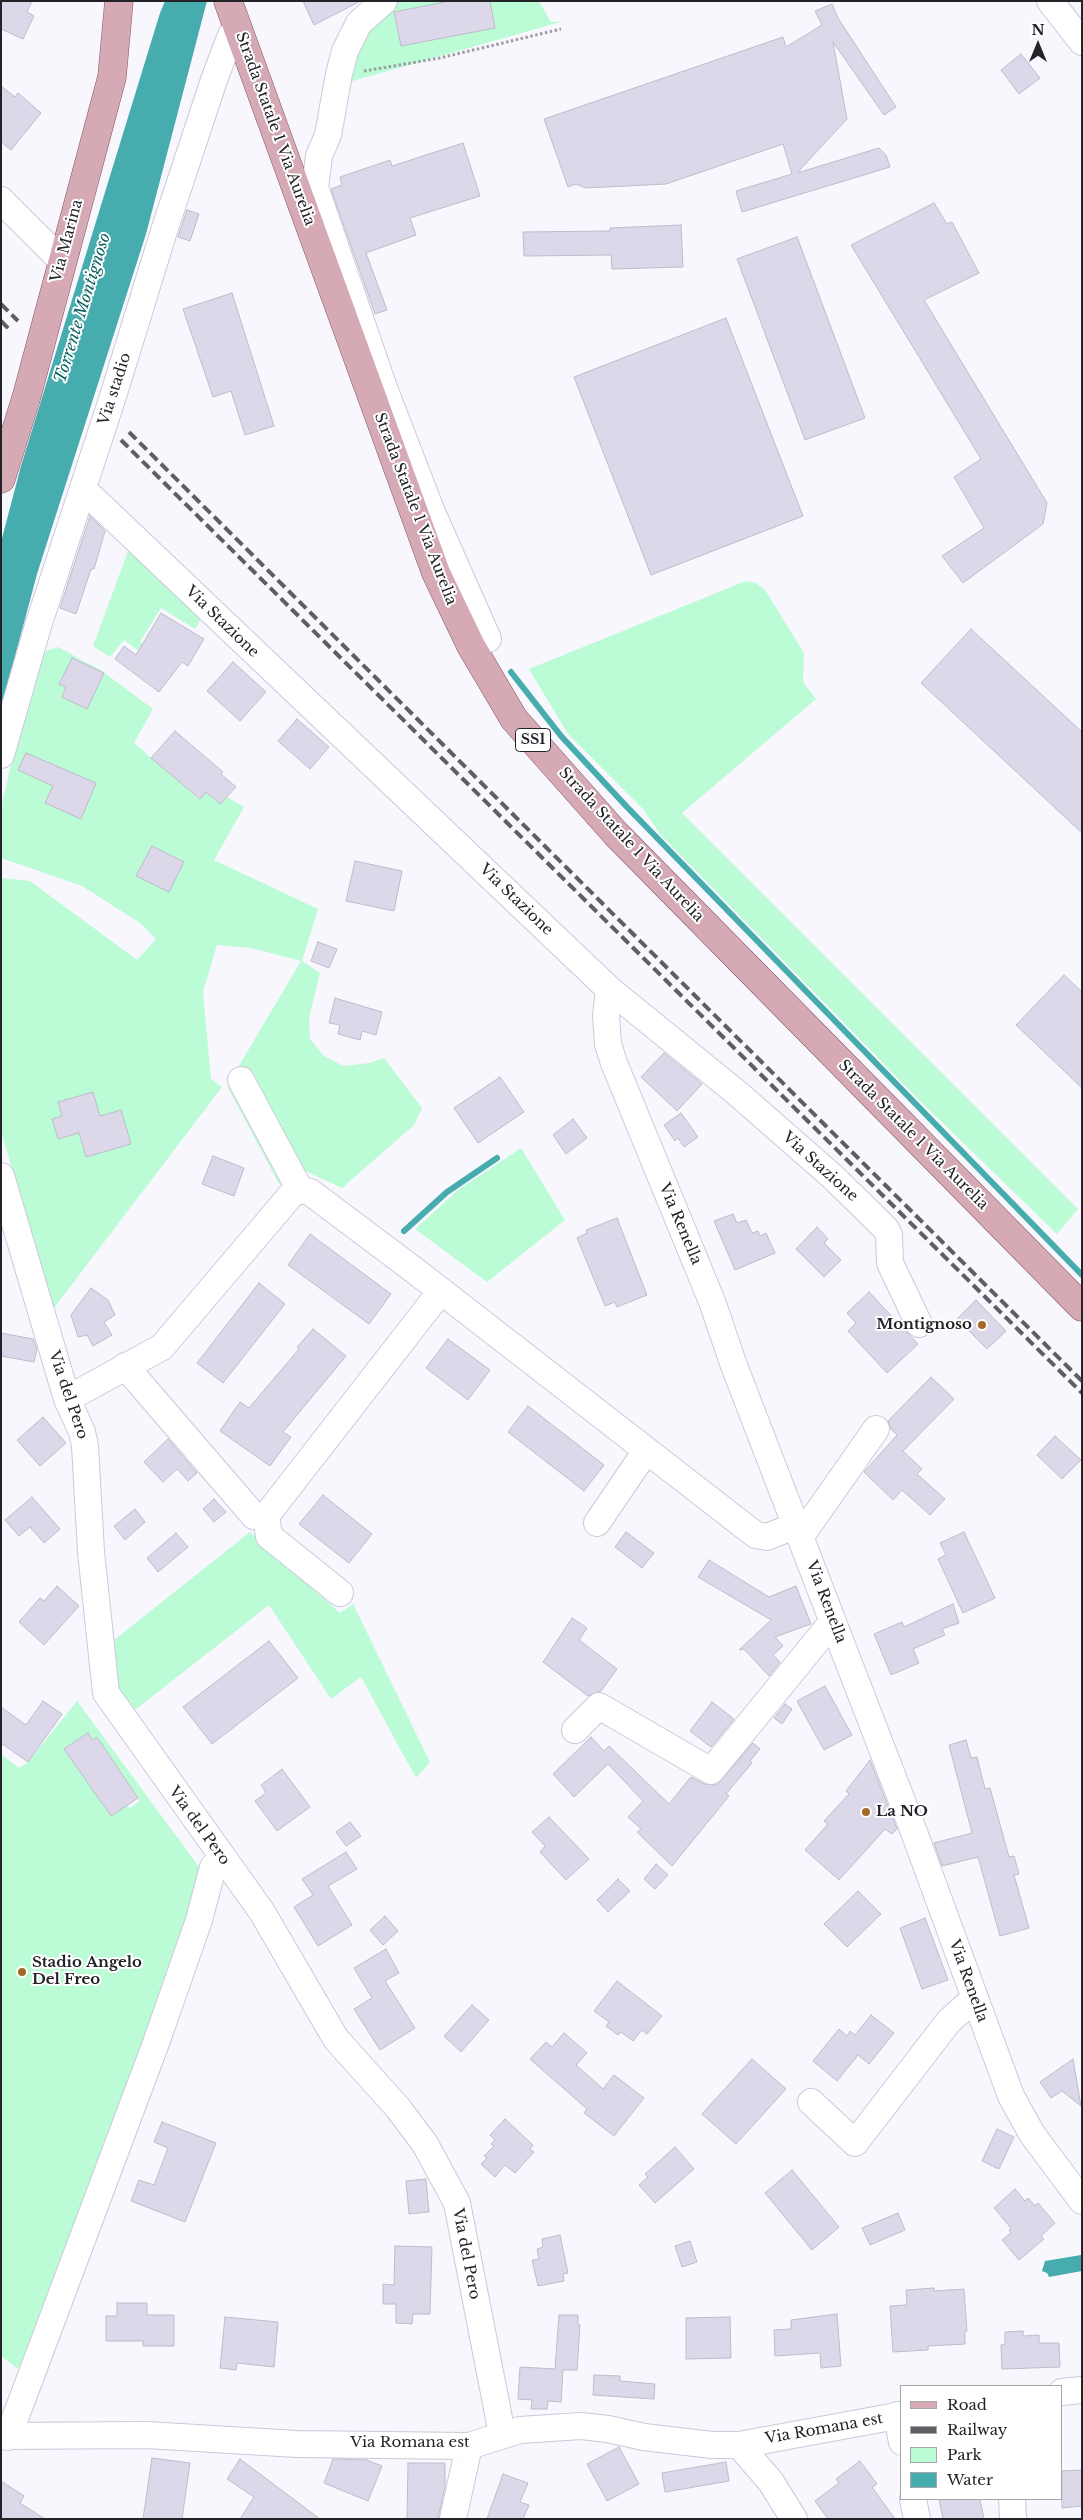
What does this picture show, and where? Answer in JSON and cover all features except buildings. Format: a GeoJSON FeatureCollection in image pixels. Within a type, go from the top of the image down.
{"type":"FeatureCollection","features":[{"type":"Feature","properties":{"kind":"main road","name":"Via Marina"},"geometry":{"type":"LineString","coordinates":[[2,470],[27,394],[112,77],[119,1]]}},
{"type":"Feature","properties":{"kind":"main road","name":"Strada Statale 1 Via Aurelia"},"geometry":{"type":"LineString","coordinates":[[233,14],[436,573],[471,646],[514,719],[616,834],[1082,1307]]}},
{"type":"Feature","properties":{"kind":"street"},"geometry":{"type":"LineString","coordinates":[[384,1],[359,23],[346,51],[338,74],[329,127],[320,156],[314,187],[384,388],[431,510],[488,639]]}},
{"type":"Feature","properties":{"kind":"street"},"geometry":{"type":"LineString","coordinates":[[1050,1],[1082,42]]}},
{"type":"Feature","properties":{"kind":"street","name":"Via stadio"},"geometry":{"type":"LineString","coordinates":[[1,755],[38,626],[214,80],[231,35],[233,14]]}},
{"type":"Feature","properties":{"kind":"street"},"geometry":{"type":"LineString","coordinates":[[1,200],[62,261]]}},
{"type":"Feature","properties":{"kind":"street","name":"Via Stazione"},"geometry":{"type":"LineString","coordinates":[[82,489],[609,989],[737,1093],[833,1177],[886,1229],[889,1234],[890,1263],[919,1324]]}},
{"type":"Feature","properties":{"kind":"street","name":"Via Renella"},"geometry":{"type":"LineString","coordinates":[[609,989],[606,1016],[608,1044],[614,1063],[713,1304],[733,1363],[799,1531],[1011,2096],[1032,2134],[1082,2201]]}},
{"type":"Feature","properties":{"kind":"street"},"geometry":{"type":"LineString","coordinates":[[242,1080],[300,1190]]}},
{"type":"Feature","properties":{"kind":"street","name":"Via del Pero"},"geometry":{"type":"LineString","coordinates":[[1,1176],[67,1399],[82,1432],[85,1446],[90,1545],[106,1693],[262,1912],[336,2039],[398,2108],[425,2144],[457,2203],[502,2434]]}},
{"type":"Feature","properties":{"kind":"street"},"geometry":{"type":"LineString","coordinates":[[67,1399],[162,1347],[290,1195],[300,1190],[310,1192],[756,1535],[767,1537],[799,1531],[876,1429]]}},
{"type":"Feature","properties":{"kind":"street"},"geometry":{"type":"LineString","coordinates":[[340,1593],[270,1536],[266,1516],[440,1291]]}},
{"type":"Feature","properties":{"kind":"street"},"geometry":{"type":"LineString","coordinates":[[125,1366],[254,1516],[266,1516]]}},
{"type":"Feature","properties":{"kind":"street"},"geometry":{"type":"LineString","coordinates":[[596,1523],[646,1451]]}},
{"type":"Feature","properties":{"kind":"street"},"geometry":{"type":"LineString","coordinates":[[575,1730],[600,1706],[711,1771],[833,1621]]}},
{"type":"Feature","properties":{"kind":"street"},"geometry":{"type":"LineString","coordinates":[[4,2436],[156,2043],[199,1920],[213,1867],[222,1857]]}},
{"type":"Feature","properties":{"kind":"street"},"geometry":{"type":"LineString","coordinates":[[811,2102],[856,2143],[949,2021],[974,1998]]}},
{"type":"Feature","properties":{"kind":"street"},"geometry":{"type":"LineString","coordinates":[[1063,2392],[1082,2390]]}},
{"type":"Feature","properties":{"kind":"street","name":"Via Romana est"},"geometry":{"type":"LineString","coordinates":[[4,2436],[147,2435],[298,2444],[469,2446],[502,2434],[581,2426],[684,2443],[739,2444],[899,2415]]}},
{"type":"Feature","properties":{"kind":"street"},"geometry":{"type":"LineString","coordinates":[[739,2444],[771,2482],[794,2519]]}},
{"type":"Feature","properties":{"kind":"street"},"geometry":{"type":"LineString","coordinates":[[453,2519],[469,2446]]}},
{"type":"Feature","properties":{"kind":"street"},"geometry":{"type":"LineString","coordinates":[[913,2500],[917,2519]]}},
{"type":"Feature","properties":{"kind":"street"},"geometry":{"type":"LineString","coordinates":[[1012,2500],[1013,2519]]}},
{"type":"Feature","properties":{"kind":"path"},"geometry":{"type":"LineString","coordinates":[[338,74],[440,58],[561,29]]}},
{"type":"Feature","properties":{"kind":"green space"},"geometry":{"type":"Polygon","coordinates":[[[384,1],[539,1],[551,22],[564,21],[349,82],[339,74],[384,1]]]}},
{"type":"Feature","properties":{"kind":"green space"},"geometry":{"type":"Polygon","coordinates":[[[130,546],[203,615],[195,629],[161,608],[140,642],[144,644],[140,652],[124,640],[110,657],[93,646],[130,546]]]}},
{"type":"Feature","properties":{"kind":"green space"},"geometry":{"type":"Polygon","coordinates":[[[746,581],[756,583],[765,590],[804,653],[803,682],[816,699],[682,813],[1078,1209],[1057,1234],[915,1096],[660,834],[643,809],[568,734],[529,669],[746,581]]]}},
{"type":"Feature","properties":{"kind":"green space"},"geometry":{"type":"Polygon","coordinates":[[[58,647],[102,671],[153,709],[134,743],[199,799],[206,792],[220,804],[227,797],[244,807],[214,860],[318,909],[302,961],[320,973],[309,1018],[310,1039],[324,1056],[343,1066],[370,1063],[384,1058],[422,1108],[414,1125],[342,1188],[305,1171],[293,1175],[279,1184],[227,1086],[301,961],[251,948],[217,945],[203,992],[211,1079],[222,1087],[54,1308],[1,1132],[1,878],[30,881],[137,960],[156,939],[140,923],[82,886],[1,858],[1,808],[29,685],[44,652],[58,647]]]}},
{"type":"Feature","properties":{"kind":"green space"},"geometry":{"type":"Polygon","coordinates":[[[521,1148],[565,1220],[487,1282],[415,1229],[458,1190],[521,1148]]]}},
{"type":"Feature","properties":{"kind":"green space"},"geometry":{"type":"Polygon","coordinates":[[[250,1532],[340,1613],[353,1604],[430,1762],[416,1778],[361,1677],[331,1699],[269,1605],[131,1713],[116,1692],[114,1640],[250,1532]]]}},
{"type":"Feature","properties":{"kind":"green space"},"geometry":{"type":"Polygon","coordinates":[[[77,1701],[205,1875],[52,2303],[18,2369],[1,2356],[1,1754],[19,1768],[28,1762],[77,1701]],[[88,1733],[79,1739],[81,1742],[67,1752],[80,1772],[88,1768],[97,1796],[110,1816],[127,1805],[130,1808],[140,1801],[97,1737],[92,1740],[88,1733]]]}},
{"type":"Feature","properties":{"kind":"water","name":"Torrente Montignoso"},"geometry":{"type":"Polygon","coordinates":[[[165,1],[207,1],[146,234],[37,574],[1,709],[1,542],[21,466],[165,1]]]}},
{"type":"Feature","properties":{"kind":"water"},"geometry":{"type":"Polygon","coordinates":[[[1081,2255],[1082,2271],[1049,2277],[1047,2273],[1042,2271],[1045,2261],[1081,2255]]]}},
{"type":"Feature","properties":{"kind":"waterway"},"geometry":{"type":"LineString","coordinates":[[511,672],[561,736],[627,807],[1082,1275]]}},
{"type":"Feature","properties":{"kind":"waterway"},"geometry":{"type":"LineString","coordinates":[[404,1231],[447,1192],[497,1158]]}},
{"type":"Feature","properties":{"kind":"railway"},"geometry":{"type":"LineString","coordinates":[[1,304],[18,321]]}},
{"type":"Feature","properties":{"kind":"railway"},"geometry":{"type":"LineString","coordinates":[[1,321],[10,330]]}},
{"type":"Feature","properties":{"kind":"railway"},"geometry":{"type":"LineString","coordinates":[[129,432],[1082,1381]]}},
{"type":"Feature","properties":{"kind":"railway"},"geometry":{"type":"LineString","coordinates":[[121,440],[1082,1393]]}},
{"type":"Feature","properties":{"kind":"place","name":"Montignoso"},"geometry":{"type":"Point","coordinates":[982,1325]}},
{"type":"Feature","properties":{"kind":"place","name":"La NO"},"geometry":{"type":"Point","coordinates":[866,1812]}},
{"type":"Feature","properties":{"kind":"place","name":"Stadio Angelo Del Freo"},"geometry":{"type":"Point","coordinates":[22,1972]}}]}
